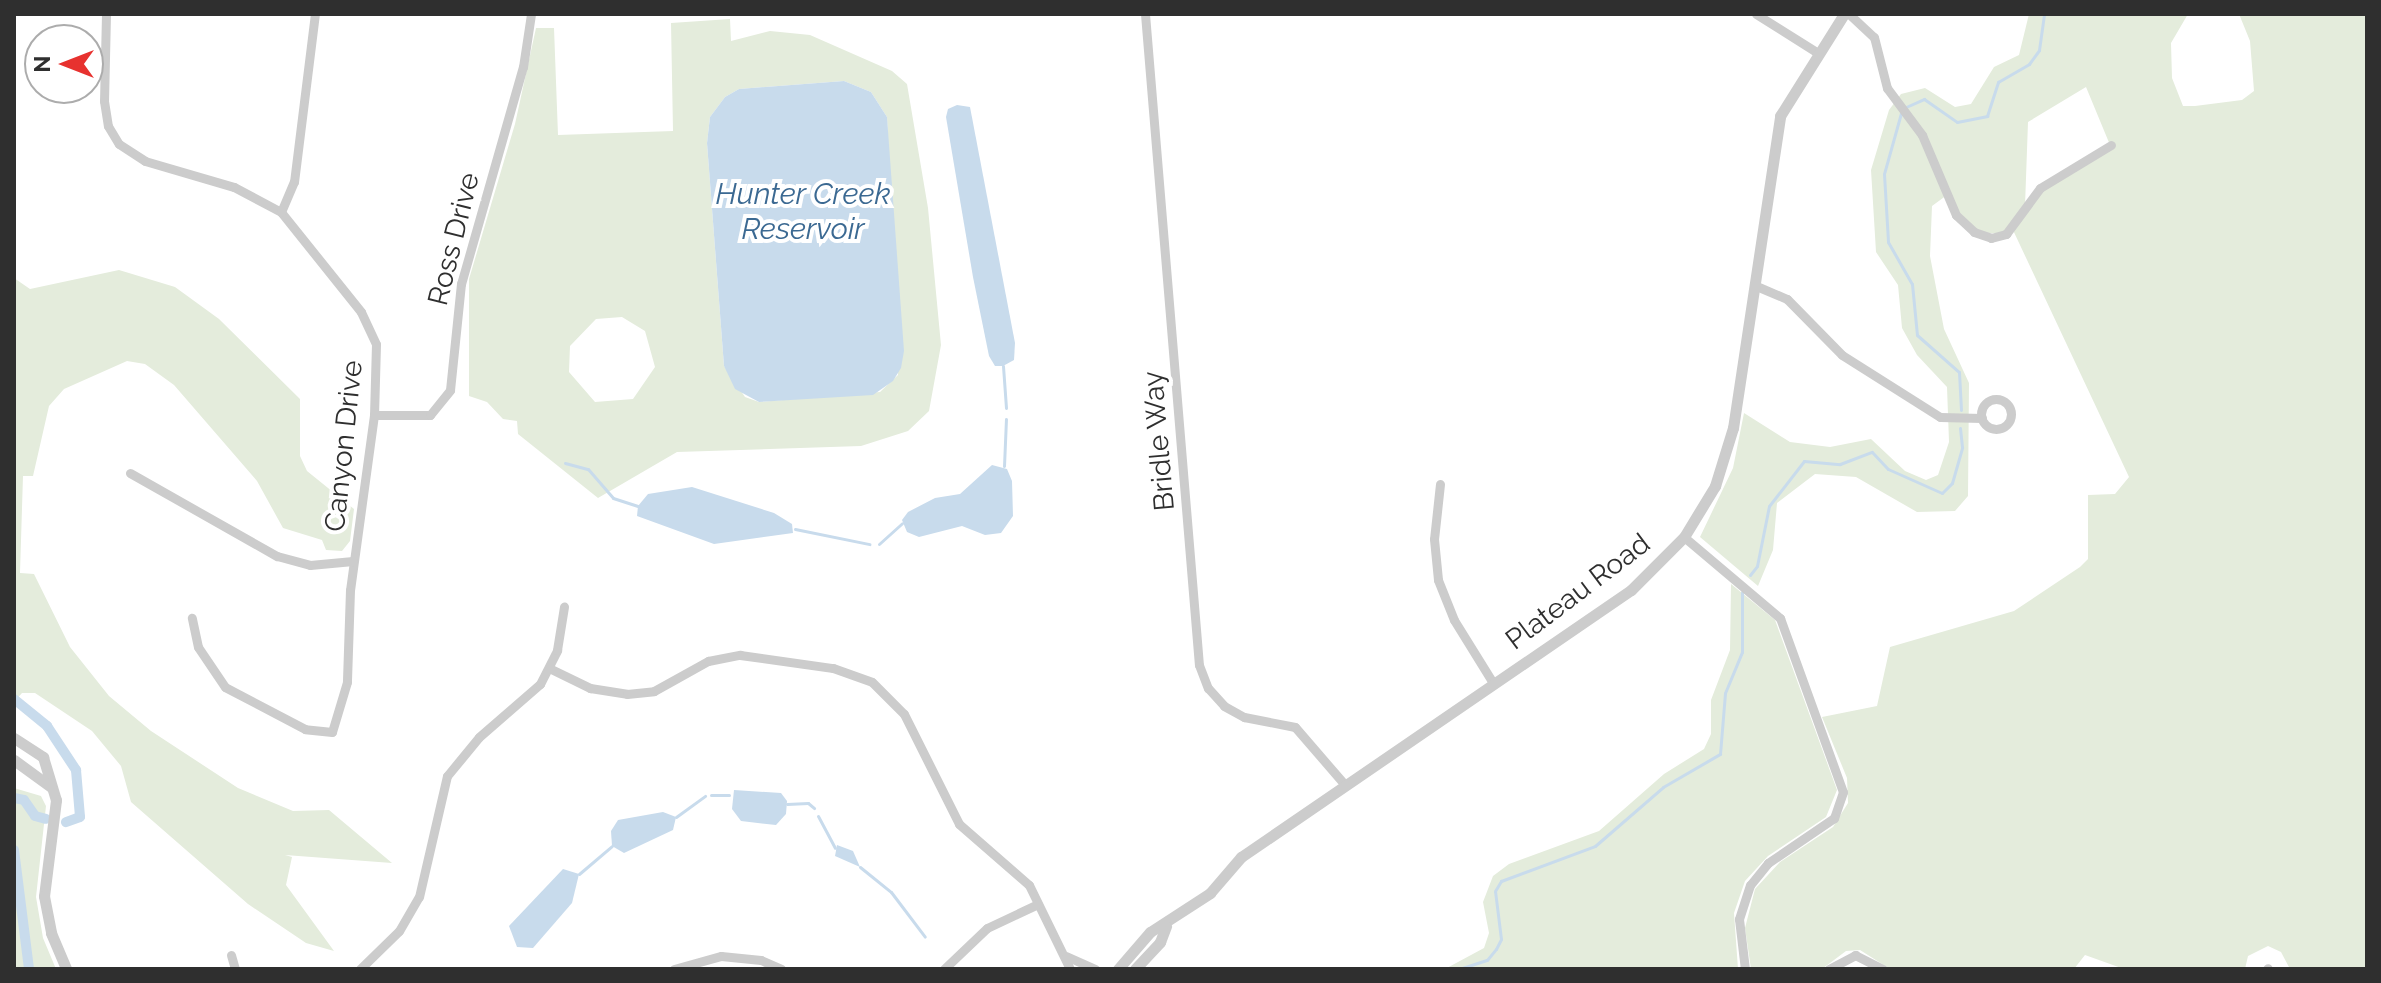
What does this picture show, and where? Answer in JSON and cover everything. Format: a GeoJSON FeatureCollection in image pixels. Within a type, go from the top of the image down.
{"type":"FeatureCollection","features":[{"type":"Feature","properties":{"kind":"street","name":"Canyon Drive"},"geometry":{"type":"LineString","coordinates":[[106,14],[106,115],[119,144],[145,161],[234,187],[281,212],[373,334],[378,367],[353,561],[346,691],[328,734],[305,729],[225,687],[198,647],[192,618]]}},
{"type":"Feature","properties":{"kind":"street"},"geometry":{"type":"LineString","coordinates":[[281,212],[294,182],[315,14]]}},
{"type":"Feature","properties":{"kind":"street","name":"Ross Drive"},"geometry":{"type":"LineString","coordinates":[[374,415],[430,415],[450,390],[461,284],[523,67],[531,14]]}},
{"type":"Feature","properties":{"kind":"street","name":"Bridle Way"},"geometry":{"type":"LineString","coordinates":[[1145,14],[1199,665],[1208,688],[1224,706],[1244,717],[1295,727],[1345,785]]}},
{"type":"Feature","properties":{"kind":"street"},"geometry":{"type":"LineString","coordinates":[[1756,14],[1818,53]]}},
{"type":"Feature","properties":{"kind":"street"},"geometry":{"type":"LineString","coordinates":[[1846,14],[1874,37],[1887,88],[1922,135],[1956,215],[1974,232],[1991,238],[2006,234],[2040,188],[2111,145]]}},
{"type":"Feature","properties":{"kind":"street","name":"Plateau Road"},"geometry":{"type":"LineString","coordinates":[[1118,969],[1150,932],[1166,926],[1210,893],[1241,857],[1644,580],[1684,537],[1715,486],[1728,449],[1780,116],[1846,14]]}},
{"type":"Feature","properties":{"kind":"street"},"geometry":{"type":"LineString","coordinates":[[1754,285],[1796,306],[1842,355],[1940,417],[1982,418]]}},
{"type":"Feature","properties":{"kind":"street"},"geometry":{"type":"LineString","coordinates":[[130,473],[277,556],[310,565],[353,561]]}},
{"type":"Feature","properties":{"kind":"street"},"geometry":{"type":"LineString","coordinates":[[1440,484],[1434,539],[1438,580],[1457,627],[1493,683]]}},
{"type":"Feature","properties":{"kind":"street"},"geometry":{"type":"LineString","coordinates":[[1684,537],[1780,618],[1843,792],[1834,818],[1776,857],[1750,885],[1739,919],[1745,969]]}},
{"type":"Feature","properties":{"kind":"street"},"geometry":{"type":"LineString","coordinates":[[360,969],[399,931],[419,897],[438,800],[453,767],[479,737],[534,691],[549,668],[564,607]]}},
{"type":"Feature","properties":{"kind":"street"},"geometry":{"type":"LineString","coordinates":[[549,668],[590,688],[627,694],[654,691],[708,661],[740,655],[860,676],[900,707],[959,824],[1021,876],[1066,956],[1070,969]]}},
{"type":"Feature","properties":{"kind":"street"},"geometry":{"type":"LineString","coordinates":[[14,738],[43,757],[54,790],[57,816],[45,872],[45,907],[66,969]]}},
{"type":"Feature","properties":{"kind":"street"},"geometry":{"type":"LineString","coordinates":[[14,760],[54,790]]}},
{"type":"Feature","properties":{"kind":"street"},"geometry":{"type":"LineString","coordinates":[[944,969],[987,928],[1038,904]]}},
{"type":"Feature","properties":{"kind":"street","name":"Plateau Road"},"geometry":{"type":"LineString","coordinates":[[1135,969],[1160,942],[1166,926]]}},
{"type":"Feature","properties":{"kind":"street"},"geometry":{"type":"LineString","coordinates":[[231,955],[235,969]]}},
{"type":"Feature","properties":{"kind":"street"},"geometry":{"type":"LineString","coordinates":[[1829,969],[1855,955],[1883,969]]}},
{"type":"Feature","properties":{"kind":"street"},"geometry":{"type":"LineString","coordinates":[[674,969],[708,957],[735,956],[781,969]]}},
{"type":"Feature","properties":{"kind":"street"},"geometry":{"type":"LineString","coordinates":[[1066,956],[1095,969]]}},
{"type":"Feature","properties":{"kind":"green space"},"geometry":{"type":"Polygon","coordinates":[[[2029,14],[2188,14],[2171,43],[2172,78],[2183,106],[2195,106],[2242,100],[2254,91],[2250,41],[2239,14],[2367,14],[2367,969],[2290,969],[2281,952],[2268,946],[2248,956],[2245,969],[2124,969],[2085,955],[2074,969],[1890,969],[1860,950],[1846,951],[1822,969],[1751,969],[1745,928],[1755,889],[1780,862],[1833,827],[1848,803],[1847,778],[1822,717],[1877,706],[1890,647],[2014,611],[2080,567],[2088,559],[2088,495],[2115,494],[2129,477],[2012,228],[2006,234],[1974,232],[1947,195],[1932,206],[1930,256],[1944,329],[1969,383],[1968,496],[1955,511],[1917,512],[1856,477],[1815,474],[1777,503],[1773,550],[1758,586],[1700,537],[1733,468],[1744,413],[1790,442],[1830,447],[1871,439],[1905,471],[1926,480],[1938,475],[1949,442],[1947,387],[1917,355],[1902,328],[1898,285],[1876,252],[1871,170],[1889,110],[1901,94],[1925,88],[1955,107],[1971,104],[1994,67],[2019,55],[2029,14]],[[2086,87],[2028,122],[2025,206],[2035,193],[2110,145],[2086,87]]]}},
{"type":"Feature","properties":{"kind":"green space"},"geometry":{"type":"Polygon","coordinates":[[[730,19],[731,41],[770,31],[810,35],[892,71],[907,84],[928,208],[941,345],[929,411],[908,431],[861,446],[677,452],[598,498],[518,434],[517,421],[503,419],[487,402],[469,396],[469,279],[515,124],[536,28],[554,28],[558,135],[673,131],[671,23],[730,19]],[[844,81],[739,89],[725,97],[710,117],[707,143],[724,366],[745,397],[759,402],[880,392],[898,375],[887,117],[871,92],[844,81]],[[622,317],[596,319],[570,346],[569,372],[595,402],[633,399],[655,367],[645,331],[622,317]]]}},
{"type":"Feature","properties":{"kind":"green space"},"geometry":{"type":"Polygon","coordinates":[[[119,270],[175,287],[219,319],[300,399],[300,456],[307,471],[354,509],[350,541],[342,551],[326,550],[322,540],[283,528],[257,481],[174,385],[145,364],[127,361],[64,389],[49,406],[33,476],[23,476],[20,573],[34,574],[70,647],[109,696],[151,731],[238,788],[293,811],[329,810],[392,863],[285,855],[292,857],[286,885],[334,951],[306,943],[248,904],[131,802],[121,766],[92,731],[35,693],[22,693],[14,702],[14,278],[30,289],[119,270]]]}},
{"type":"Feature","properties":{"kind":"green space"},"geometry":{"type":"Polygon","coordinates":[[[1731,584],[1775,620],[1837,790],[1826,817],[1768,856],[1745,881],[1734,913],[1738,969],[1445,969],[1484,948],[1489,933],[1483,902],[1493,876],[1509,864],[1599,831],[1664,774],[1704,749],[1711,734],[1711,700],[1730,650],[1731,584]]]}},
{"type":"Feature","properties":{"kind":"green space"},"geometry":{"type":"Polygon","coordinates":[[[14,788],[41,796],[46,806],[36,897],[43,938],[56,969],[14,969],[14,788]]]}},
{"type":"Feature","properties":{"kind":"water","name":"Hunter Creek Reservoir"},"geometry":{"type":"Polygon","coordinates":[[[844,81],[871,92],[887,117],[904,351],[901,368],[893,381],[873,395],[759,402],[735,389],[724,366],[707,143],[710,117],[725,97],[739,89],[844,81]]]}},
{"type":"Feature","properties":{"kind":"water"},"geometry":{"type":"Polygon","coordinates":[[[957,105],[970,107],[1015,343],[1014,360],[1003,366],[995,366],[989,356],[973,277],[946,117],[948,109],[957,105]]]}},
{"type":"Feature","properties":{"kind":"water"},"geometry":{"type":"Polygon","coordinates":[[[992,465],[1007,469],[1012,481],[1013,516],[1001,533],[985,535],[962,526],[919,537],[907,532],[902,520],[908,512],[935,498],[960,494],[992,465]]]}},
{"type":"Feature","properties":{"kind":"water"},"geometry":{"type":"Polygon","coordinates":[[[692,487],[774,513],[792,524],[793,533],[714,544],[637,516],[638,506],[648,494],[692,487]]]}},
{"type":"Feature","properties":{"kind":"water"},"geometry":{"type":"Polygon","coordinates":[[[734,790],[781,793],[787,801],[786,814],[776,825],[741,821],[732,809],[734,790]]]}},
{"type":"Feature","properties":{"kind":"water"},"geometry":{"type":"Polygon","coordinates":[[[663,812],[676,817],[673,830],[624,853],[612,846],[611,831],[618,820],[663,812]]]}},
{"type":"Feature","properties":{"kind":"water"},"geometry":{"type":"Polygon","coordinates":[[[837,845],[853,851],[860,867],[835,856],[837,845]]]}},
{"type":"Feature","properties":{"kind":"water"},"geometry":{"type":"Polygon","coordinates":[[[563,869],[579,874],[572,903],[533,948],[517,947],[509,926],[563,869]]]}},
{"type":"Feature","properties":{"kind":"waterway"},"geometry":{"type":"LineString","coordinates":[[1906,107],[1924,99],[1957,122],[1987,116],[1998,82],[2029,64],[2039,50],[2044,14]]}},
{"type":"Feature","properties":{"kind":"waterway"},"geometry":{"type":"LineString","coordinates":[[1901,113],[1884,174],[1888,242],[1912,284],[1917,335],[1959,372],[1961,410]]}},
{"type":"Feature","properties":{"kind":"waterway"},"geometry":{"type":"LineString","coordinates":[[1003,366],[1006,408]]}},
{"type":"Feature","properties":{"kind":"waterway"},"geometry":{"type":"LineString","coordinates":[[1004,466],[1006,419]]}},
{"type":"Feature","properties":{"kind":"waterway"},"geometry":{"type":"LineString","coordinates":[[1750,575],[1757,566],[1769,506],[1804,461],[1840,464],[1872,452],[1888,469],[1942,493],[1952,483],[1962,447],[1960,428]]}},
{"type":"Feature","properties":{"kind":"waterway"},"geometry":{"type":"LineString","coordinates":[[565,463],[588,469],[613,498],[638,506]]}},
{"type":"Feature","properties":{"kind":"waterway"},"geometry":{"type":"LineString","coordinates":[[879,544],[902,523]]}},
{"type":"Feature","properties":{"kind":"waterway"},"geometry":{"type":"LineString","coordinates":[[795,529],[869,544]]}},
{"type":"Feature","properties":{"kind":"waterway"},"geometry":{"type":"LineString","coordinates":[[1459,969],[1487,960],[1501,939],[1495,891],[1501,881],[1595,846],[1663,787],[1720,754],[1725,693],[1742,652],[1742,592]]}},
{"type":"Feature","properties":{"kind":"waterway"},"geometry":{"type":"LineString","coordinates":[[14,699],[47,726],[76,770],[80,817],[66,822]]}},
{"type":"Feature","properties":{"kind":"waterway"},"geometry":{"type":"LineString","coordinates":[[711,795],[729,795]]}},
{"type":"Feature","properties":{"kind":"waterway"},"geometry":{"type":"LineString","coordinates":[[676,817],[705,796]]}},
{"type":"Feature","properties":{"kind":"waterway"},"geometry":{"type":"LineString","coordinates":[[14,798],[24,800],[35,816],[46,819]]}},
{"type":"Feature","properties":{"kind":"waterway"},"geometry":{"type":"LineString","coordinates":[[787,804],[808,803],[814,808]]}},
{"type":"Feature","properties":{"kind":"waterway"},"geometry":{"type":"LineString","coordinates":[[818,816],[835,848]]}},
{"type":"Feature","properties":{"kind":"waterway"},"geometry":{"type":"LineString","coordinates":[[579,874],[612,846]]}},
{"type":"Feature","properties":{"kind":"waterway"},"geometry":{"type":"LineString","coordinates":[[14,850],[29,969]]}},
{"type":"Feature","properties":{"kind":"waterway"},"geometry":{"type":"LineString","coordinates":[[860,867],[891,892],[925,937]]}}]}
